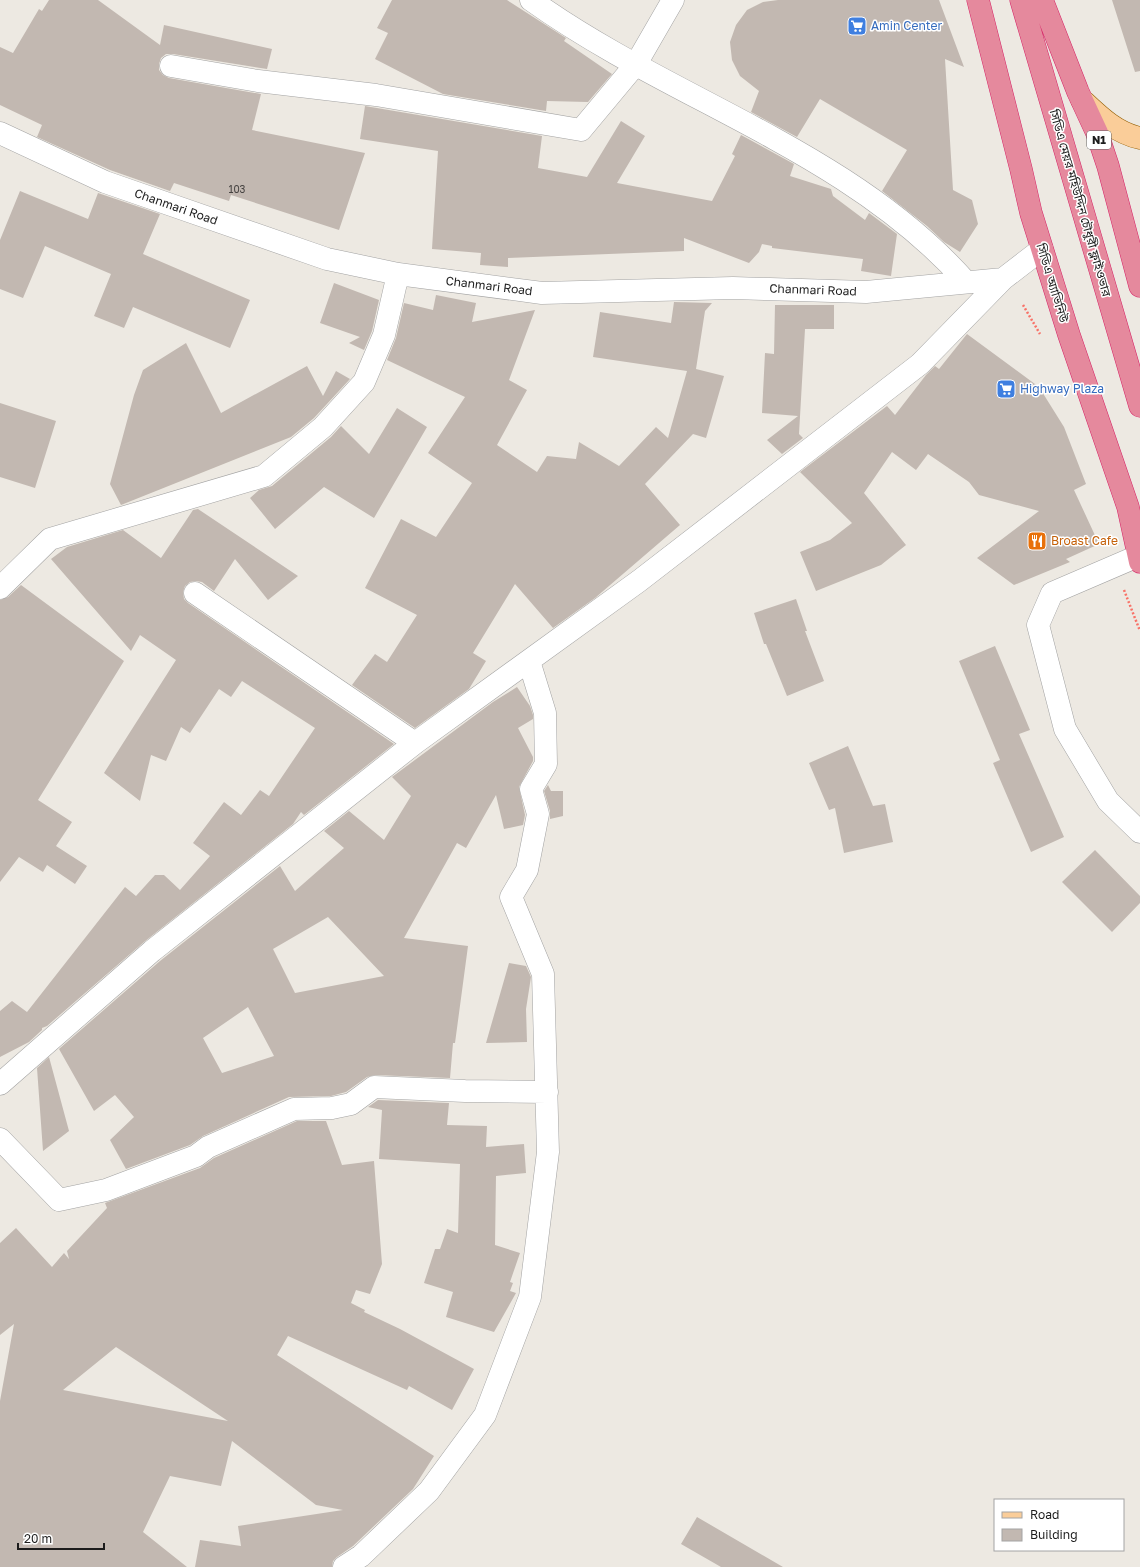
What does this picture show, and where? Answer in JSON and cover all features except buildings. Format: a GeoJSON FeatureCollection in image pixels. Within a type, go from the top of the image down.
{"type":"FeatureCollection","features":[{"type":"Feature","properties":{"kind":"highway","name":"সিডিএ অ্যাভিনিউ"},"geometry":{"type":"LineString","coordinates":[[978,0],[1031,213],[1068,335],[1134,514],[1139,559]]}},
{"type":"Feature","properties":{"kind":"highway","name":"সিডিএ মেয়র মহিউদ্দিন চৌধুরী ফ্লাইওভার"},"geometry":{"type":"LineString","coordinates":[[1021,0],[1140,406]]}},
{"type":"Feature","properties":{"kind":"highway","name":"N1"},"geometry":{"type":"LineString","coordinates":[[1036,0],[1080,201]]}},
{"type":"Feature","properties":{"kind":"highway","name":"N1"},"geometry":{"type":"LineString","coordinates":[[1042,0],[1082,100],[1097,133],[1108,166],[1140,286]]}},
{"type":"Feature","properties":{"kind":"main road"},"geometry":{"type":"LineString","coordinates":[[1082,100],[1116,129],[1129,136],[1140,138]]}},
{"type":"Feature","properties":{"kind":"street"},"geometry":{"type":"LineString","coordinates":[[531,0],[567,25],[780,142],[881,204],[943,256],[966,282]]}},
{"type":"Feature","properties":{"kind":"street"},"geometry":{"type":"LineString","coordinates":[[171,66],[258,81],[376,95],[581,130],[636,64],[673,0]]}},
{"type":"Feature","properties":{"kind":"street","name":"Chanmari Road"},"geometry":{"type":"LineString","coordinates":[[0,133],[105,182],[327,259],[398,274],[542,293],[733,288],[866,292],[1003,279]]}},
{"type":"Feature","properties":{"kind":"street"},"geometry":{"type":"LineString","coordinates":[[0,1084],[152,951],[415,743],[639,581],[920,364],[1003,279],[1042,249]]}},
{"type":"Feature","properties":{"kind":"street"},"geometry":{"type":"LineString","coordinates":[[0,588],[50,539],[264,476],[323,427],[364,382],[384,335],[398,274]]}},
{"type":"Feature","properties":{"kind":"street"},"geometry":{"type":"LineString","coordinates":[[1139,559],[1052,593],[1038,625],[1064,729],[1108,801],[1140,832]]}},
{"type":"Feature","properties":{"kind":"street"},"geometry":{"type":"LineString","coordinates":[[195,592],[415,743]]}},
{"type":"Feature","properties":{"kind":"street"},"geometry":{"type":"LineString","coordinates":[[344,1567],[361,1556],[429,1491],[485,1415],[530,1297],[548,1152],[543,974],[511,897],[527,870],[538,814],[531,789],[546,764],[546,713],[529,661]]}},
{"type":"Feature","properties":{"kind":"street"},"geometry":{"type":"LineString","coordinates":[[0,1139],[59,1200],[106,1190],[196,1156],[208,1146],[294,1109],[332,1108],[351,1104],[374,1087],[465,1092],[547,1092]]}},
{"type":"Feature","properties":{"kind":"place","name":"Amin Center"},"geometry":{"type":"Point","coordinates":[857,26]}},
{"type":"Feature","properties":{"kind":"place","name":"Highway Plaza"},"geometry":{"type":"Point","coordinates":[1006,389]}},
{"type":"Feature","properties":{"kind":"place","name":"Broast Cafe"},"geometry":{"type":"Point","coordinates":[1037,541]}}]}
